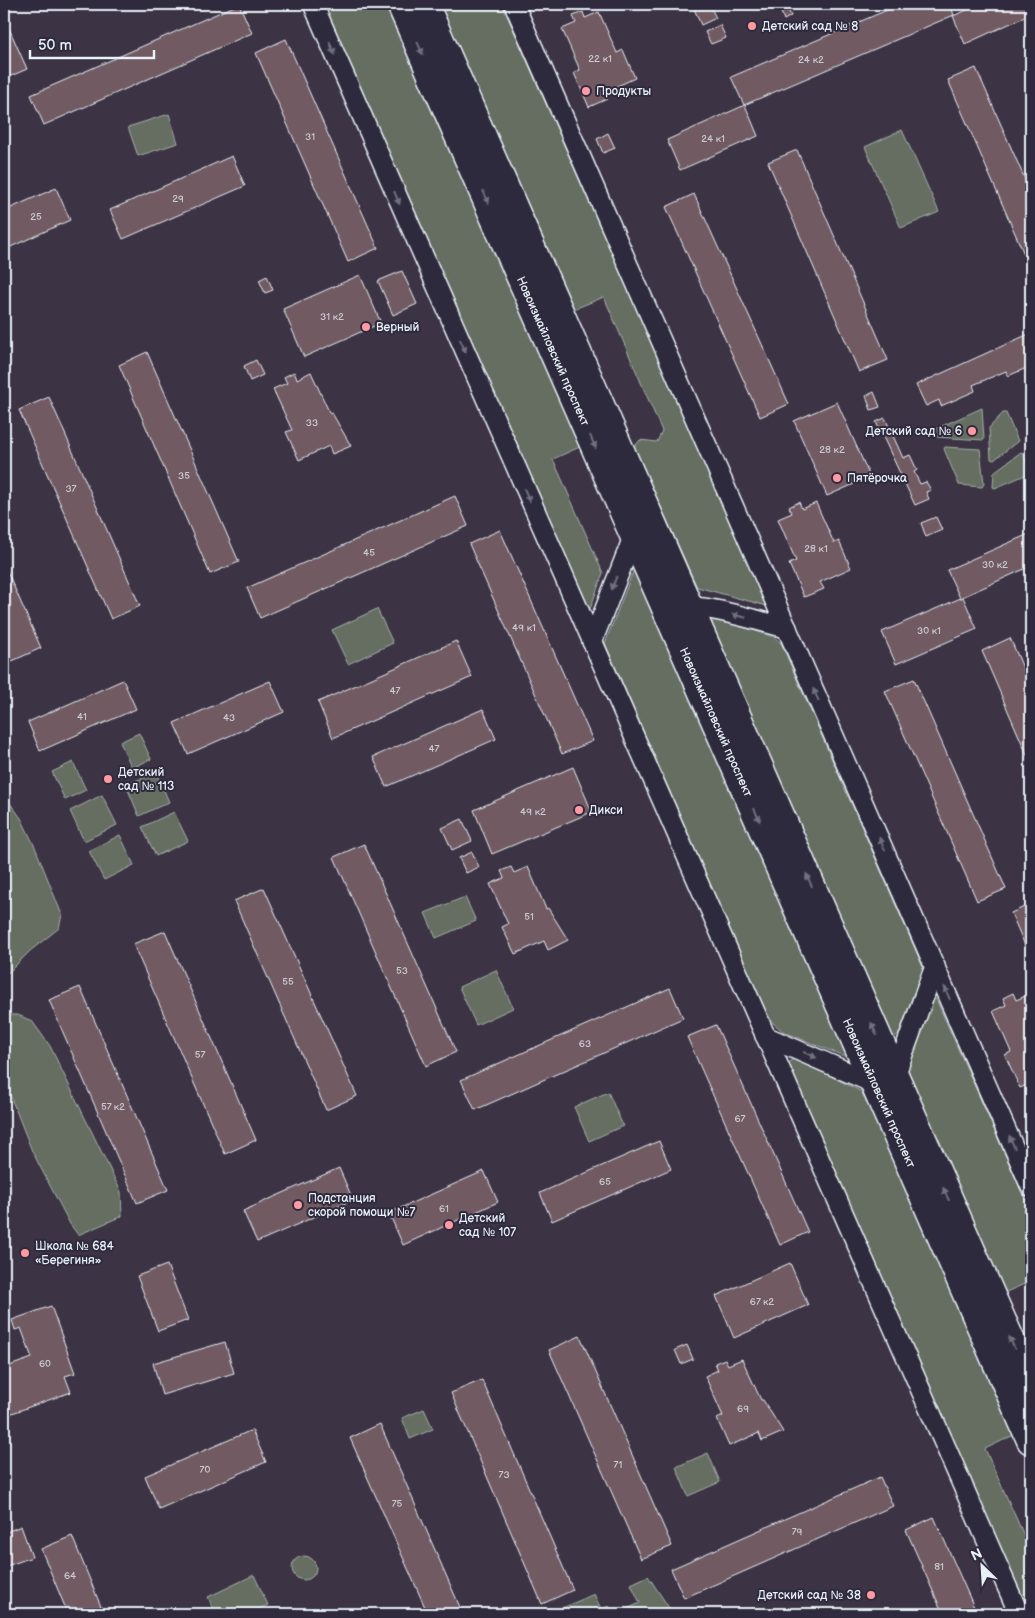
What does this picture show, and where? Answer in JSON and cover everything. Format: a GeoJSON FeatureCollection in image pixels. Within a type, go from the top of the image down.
{"type":"FeatureCollection","features":[{"type":"Feature","properties":{"kind":"street"},"geometry":{"type":"LineString","coordinates":[[313,4],[1018,1614]]}},
{"type":"Feature","properties":{"kind":"street","name":"Новоизмайловский проспект"},"geometry":{"type":"LineString","coordinates":[[401,4],[644,530]]}},
{"type":"Feature","properties":{"kind":"street","name":"Новоизмайловский проспект"},"geometry":{"type":"LineString","coordinates":[[424,4],[678,610],[885,1080],[1031,1387]]}},
{"type":"Feature","properties":{"kind":"street"},"geometry":{"type":"LineString","coordinates":[[514,4],[1031,1187]]}},
{"type":"Feature","properties":{"kind":"street"},"geometry":{"type":"LineString","coordinates":[[592,642],[644,530]]}},
{"type":"Feature","properties":{"kind":"street"},"geometry":{"type":"LineString","coordinates":[[678,610],[786,628]]}},
{"type":"Feature","properties":{"kind":"street"},"geometry":{"type":"LineString","coordinates":[[766,1036],[885,1080],[935,966]]}},
{"type":"Feature","properties":{"kind":"street","name":"Новоизмайловский проспект"},"geometry":{"type":"LineString","coordinates":[[885,1080],[1031,1440]]}},
{"type":"Feature","properties":{"kind":"green space"},"geometry":{"type":"Polygon","coordinates":[[[322,4],[387,4],[582,446],[553,459],[603,573],[589,612],[322,4]]]}},
{"type":"Feature","properties":{"kind":"green space"},"geometry":{"type":"Polygon","coordinates":[[[440,4],[502,4],[767,606],[697,587],[634,447],[640,440],[657,442],[662,431],[604,297],[574,309],[440,4]]]}},
{"type":"Feature","properties":{"kind":"green space"},"geometry":{"type":"Polygon","coordinates":[[[169,114],[178,143],[138,156],[128,127],[169,114]]]}},
{"type":"Feature","properties":{"kind":"green space"},"geometry":{"type":"Polygon","coordinates":[[[902,130],[939,212],[901,228],[865,147],[902,130]]]}},
{"type":"Feature","properties":{"kind":"green space"},"geometry":{"type":"Polygon","coordinates":[[[982,408],[984,440],[936,437],[933,430],[982,408]]]}},
{"type":"Feature","properties":{"kind":"green space"},"geometry":{"type":"Polygon","coordinates":[[[1003,413],[1006,413],[1018,441],[994,460],[991,459],[989,428],[1003,413]]]}},
{"type":"Feature","properties":{"kind":"green space"},"geometry":{"type":"Polygon","coordinates":[[[945,447],[980,449],[984,484],[982,487],[959,485],[944,449],[945,447]]]}},
{"type":"Feature","properties":{"kind":"green space"},"geometry":{"type":"Polygon","coordinates":[[[1021,452],[1030,473],[995,488],[993,487],[994,472],[1021,452]]]}},
{"type":"Feature","properties":{"kind":"green space"},"geometry":{"type":"Polygon","coordinates":[[[636,564],[851,1059],[784,1032],[773,1023],[765,1010],[605,643],[636,564]]]}},
{"type":"Feature","properties":{"kind":"green space"},"geometry":{"type":"Polygon","coordinates":[[[377,609],[393,643],[348,664],[332,630],[377,609]]]}},
{"type":"Feature","properties":{"kind":"green space"},"geometry":{"type":"Polygon","coordinates":[[[715,619],[774,637],[781,643],[923,967],[899,1034],[892,1039],[711,625],[715,619]]]}},
{"type":"Feature","properties":{"kind":"green space"},"geometry":{"type":"Polygon","coordinates":[[[139,733],[151,759],[132,768],[120,742],[139,733]]]}},
{"type":"Feature","properties":{"kind":"green space"},"geometry":{"type":"Polygon","coordinates":[[[73,762],[86,790],[65,800],[52,772],[73,762]]]}},
{"type":"Feature","properties":{"kind":"green space"},"geometry":{"type":"Polygon","coordinates":[[[156,772],[169,802],[139,816],[126,785],[156,772]]]}},
{"type":"Feature","properties":{"kind":"green space"},"geometry":{"type":"Polygon","coordinates":[[[4,795],[21,818],[35,847],[62,915],[59,928],[30,951],[4,977],[4,795]]]}},
{"type":"Feature","properties":{"kind":"green space"},"geometry":{"type":"Polygon","coordinates":[[[102,795],[117,825],[84,841],[70,811],[102,795]]]}},
{"type":"Feature","properties":{"kind":"green space"},"geometry":{"type":"Polygon","coordinates":[[[174,812],[188,841],[156,856],[142,827],[174,812]]]}},
{"type":"Feature","properties":{"kind":"green space"},"geometry":{"type":"Polygon","coordinates":[[[120,835],[134,865],[104,880],[89,851],[120,835]]]}},
{"type":"Feature","properties":{"kind":"green space"},"geometry":{"type":"Polygon","coordinates":[[[465,897],[476,921],[436,938],[425,913],[465,897]]]}},
{"type":"Feature","properties":{"kind":"green space"},"geometry":{"type":"Polygon","coordinates":[[[496,970],[513,1008],[476,1025],[459,987],[496,970]]]}},
{"type":"Feature","properties":{"kind":"green space"},"geometry":{"type":"Polygon","coordinates":[[[936,999],[1031,1213],[1031,1281],[1004,1293],[908,1073],[909,1062],[931,1000],[936,999]]]}},
{"type":"Feature","properties":{"kind":"green space"},"geometry":{"type":"Polygon","coordinates":[[[4,1015],[18,1015],[32,1021],[50,1046],[121,1192],[122,1216],[78,1235],[70,1224],[32,1151],[4,1080],[4,1015]]]}},
{"type":"Feature","properties":{"kind":"green space"},"geometry":{"type":"Polygon","coordinates":[[[797,1059],[864,1093],[1016,1434],[985,1449],[1031,1551],[1031,1614],[1028,1614],[788,1065],[791,1060],[797,1059]]]}},
{"type":"Feature","properties":{"kind":"green space"},"geometry":{"type":"Polygon","coordinates":[[[608,1092],[623,1126],[589,1141],[574,1107],[608,1092]]]}},
{"type":"Feature","properties":{"kind":"green space"},"geometry":{"type":"Polygon","coordinates":[[[424,1409],[433,1429],[410,1439],[402,1418],[424,1409]]]}},
{"type":"Feature","properties":{"kind":"green space"},"geometry":{"type":"Polygon","coordinates":[[[708,1453],[720,1482],[688,1496],[676,1467],[708,1453]]]}},
{"type":"Feature","properties":{"kind":"green space"},"geometry":{"type":"Polygon","coordinates":[[[304,1556],[313,1559],[316,1568],[313,1577],[304,1580],[295,1577],[292,1568],[295,1559],[304,1556]]]}},
{"type":"Feature","properties":{"kind":"green space"},"geometry":{"type":"Polygon","coordinates":[[[254,1575],[268,1605],[248,1614],[216,1614],[208,1597],[254,1575]]]}},
{"type":"Feature","properties":{"kind":"green space"},"geometry":{"type":"Polygon","coordinates":[[[648,1576],[673,1614],[616,1614],[640,1603],[631,1584],[648,1576]]]}},
{"type":"Feature","properties":{"kind":"green space"},"geometry":{"type":"Polygon","coordinates":[[[594,1594],[601,1609],[609,1606],[613,1614],[549,1614],[594,1594]]]}},
{"type":"Feature","properties":{"kind":"building"},"geometry":{"type":"Polygon","coordinates":[[[239,4],[252,33],[44,125],[31,95],[239,4]]]}},
{"type":"Feature","properties":{"kind":"building"},"geometry":{"type":"Polygon","coordinates":[[[692,4],[709,4],[716,18],[701,25],[692,4]]]}},
{"type":"Feature","properties":{"kind":"building"},"geometry":{"type":"Polygon","coordinates":[[[901,4],[950,4],[954,15],[744,105],[731,77],[901,4]]]}},
{"type":"Feature","properties":{"kind":"building"},"geometry":{"type":"Polygon","coordinates":[[[981,4],[1031,4],[1031,14],[965,44],[953,16],[981,4]]]}},
{"type":"Feature","properties":{"kind":"building"},"geometry":{"type":"Polygon","coordinates":[[[788,9],[791,16],[784,20],[781,12],[788,9]]]}},
{"type":"Feature","properties":{"kind":"building"},"geometry":{"type":"Polygon","coordinates":[[[583,12],[585,18],[599,12],[617,53],[623,50],[635,78],[604,92],[607,99],[589,107],[574,73],[580,70],[562,29],[576,23],[573,16],[583,12]]]}},
{"type":"Feature","properties":{"kind":"building"},"geometry":{"type":"Polygon","coordinates":[[[4,17],[27,69],[4,79],[4,17]]]}},
{"type":"Feature","properties":{"kind":"building"},"geometry":{"type":"Polygon","coordinates":[[[720,25],[726,38],[711,44],[705,32],[720,25]]]}},
{"type":"Feature","properties":{"kind":"building"},"geometry":{"type":"Polygon","coordinates":[[[286,39],[378,248],[348,262],[256,53],[286,39]]]}},
{"type":"Feature","properties":{"kind":"building"},"geometry":{"type":"Polygon","coordinates":[[[976,68],[1031,193],[1031,270],[948,80],[976,68]]]}},
{"type":"Feature","properties":{"kind":"building"},"geometry":{"type":"Polygon","coordinates":[[[745,105],[758,136],[680,170],[667,140],[745,105]]]}},
{"type":"Feature","properties":{"kind":"building"},"geometry":{"type":"Polygon","coordinates":[[[608,133],[615,148],[603,153],[597,139],[608,133]]]}},
{"type":"Feature","properties":{"kind":"building"},"geometry":{"type":"Polygon","coordinates":[[[797,150],[888,360],[859,372],[768,162],[797,150]]]}},
{"type":"Feature","properties":{"kind":"building"},"geometry":{"type":"Polygon","coordinates":[[[232,156],[245,186],[123,239],[110,210],[232,156]]]}},
{"type":"Feature","properties":{"kind":"building"},"geometry":{"type":"Polygon","coordinates":[[[56,188],[70,220],[4,250],[4,211],[56,188]]]}},
{"type":"Feature","properties":{"kind":"building"},"geometry":{"type":"Polygon","coordinates":[[[694,194],[789,404],[760,417],[666,207],[694,194]]]}},
{"type":"Feature","properties":{"kind":"building"},"geometry":{"type":"Polygon","coordinates":[[[402,271],[417,304],[393,315],[378,281],[402,271]]]}},
{"type":"Feature","properties":{"kind":"building"},"geometry":{"type":"Polygon","coordinates":[[[360,275],[381,323],[304,357],[283,309],[360,275]]]}},
{"type":"Feature","properties":{"kind":"building"},"geometry":{"type":"Polygon","coordinates":[[[267,276],[273,290],[265,293],[259,280],[267,276]]]}},
{"type":"Feature","properties":{"kind":"building"},"geometry":{"type":"Polygon","coordinates":[[[1031,333],[1031,366],[1008,376],[1006,371],[973,385],[975,391],[941,406],[939,400],[926,406],[916,385],[1031,333]]]}},
{"type":"Feature","properties":{"kind":"building"},"geometry":{"type":"Polygon","coordinates":[[[147,352],[239,562],[210,574],[119,365],[147,352]]]}},
{"type":"Feature","properties":{"kind":"building"},"geometry":{"type":"Polygon","coordinates":[[[256,360],[263,375],[250,381],[244,366],[256,360]]]}},
{"type":"Feature","properties":{"kind":"building"},"geometry":{"type":"Polygon","coordinates":[[[294,372],[297,379],[311,372],[330,414],[332,413],[351,446],[332,454],[329,446],[299,460],[286,432],[292,430],[273,389],[287,383],[284,377],[294,372]]]}},
{"type":"Feature","properties":{"kind":"building"},"geometry":{"type":"Polygon","coordinates":[[[874,392],[880,407],[871,410],[866,396],[874,392]]]}},
{"type":"Feature","properties":{"kind":"building"},"geometry":{"type":"Polygon","coordinates":[[[49,397],[140,606],[111,619],[19,410],[49,397]]]}},
{"type":"Feature","properties":{"kind":"building"},"geometry":{"type":"Polygon","coordinates":[[[837,402],[870,477],[827,496],[794,421],[837,402]]]}},
{"type":"Feature","properties":{"kind":"building"},"geometry":{"type":"Polygon","coordinates":[[[885,418],[903,458],[910,455],[917,470],[914,472],[920,484],[926,482],[931,490],[926,492],[929,499],[915,505],[876,422],[885,418]]]}},
{"type":"Feature","properties":{"kind":"building"},"geometry":{"type":"Polygon","coordinates":[[[455,496],[468,526],[260,618],[247,588],[455,496]]]}},
{"type":"Feature","properties":{"kind":"building"},"geometry":{"type":"Polygon","coordinates":[[[799,502],[802,509],[816,503],[834,543],[839,541],[851,568],[820,582],[824,589],[804,597],[789,564],[796,561],[778,519],[792,513],[789,507],[799,502]]]}},
{"type":"Feature","properties":{"kind":"building"},"geometry":{"type":"Polygon","coordinates":[[[936,517],[942,530],[926,537],[921,523],[936,517]]]}},
{"type":"Feature","properties":{"kind":"building"},"geometry":{"type":"Polygon","coordinates":[[[500,530],[593,741],[562,754],[469,544],[500,530]]]}},
{"type":"Feature","properties":{"kind":"building"},"geometry":{"type":"Polygon","coordinates":[[[1031,533],[1031,566],[960,598],[947,570],[1031,533]]]}},
{"type":"Feature","properties":{"kind":"building"},"geometry":{"type":"Polygon","coordinates":[[[4,564],[41,648],[10,662],[4,648],[4,564]]]}},
{"type":"Feature","properties":{"kind":"building"},"geometry":{"type":"Polygon","coordinates":[[[963,597],[977,629],[896,664],[882,632],[963,597]]]}},
{"type":"Feature","properties":{"kind":"building"},"geometry":{"type":"Polygon","coordinates":[[[1010,638],[1031,686],[1031,764],[982,651],[1010,638]]]}},
{"type":"Feature","properties":{"kind":"building"},"geometry":{"type":"Polygon","coordinates":[[[456,641],[472,677],[333,738],[318,702],[456,641]]]}},
{"type":"Feature","properties":{"kind":"building"},"geometry":{"type":"Polygon","coordinates":[[[914,679],[1006,889],[977,901],[885,691],[914,679]]]}},
{"type":"Feature","properties":{"kind":"building"},"geometry":{"type":"Polygon","coordinates":[[[123,680],[136,709],[40,751],[28,722],[123,680]]]}},
{"type":"Feature","properties":{"kind":"building"},"geometry":{"type":"Polygon","coordinates":[[[270,681],[284,712],[188,754],[174,723],[270,681]]]}},
{"type":"Feature","properties":{"kind":"building"},"geometry":{"type":"Polygon","coordinates":[[[483,709],[496,739],[386,787],[373,757],[483,709]]]}},
{"type":"Feature","properties":{"kind":"building"},"geometry":{"type":"Polygon","coordinates":[[[573,767],[592,812],[492,854],[474,810],[573,767]]]}},
{"type":"Feature","properties":{"kind":"building"},"geometry":{"type":"Polygon","coordinates":[[[462,819],[472,841],[452,850],[442,828],[462,819]]]}},
{"type":"Feature","properties":{"kind":"building"},"geometry":{"type":"Polygon","coordinates":[[[364,844],[456,1052],[426,1066],[334,857],[364,844]]]}},
{"type":"Feature","properties":{"kind":"building"},"geometry":{"type":"Polygon","coordinates":[[[472,852],[479,867],[466,873],[459,858],[472,852]]]}},
{"type":"Feature","properties":{"kind":"building"},"geometry":{"type":"Polygon","coordinates":[[[511,867],[514,873],[528,867],[546,909],[548,908],[568,940],[548,950],[544,941],[515,954],[502,927],[508,924],[490,884],[504,878],[501,871],[511,867]]]}},
{"type":"Feature","properties":{"kind":"building"},"geometry":{"type":"Polygon","coordinates":[[[264,888],[357,1096],[326,1110],[234,901],[264,888]]]}},
{"type":"Feature","properties":{"kind":"building"},"geometry":{"type":"Polygon","coordinates":[[[1031,904],[1031,959],[1011,913],[1031,904]]]}},
{"type":"Feature","properties":{"kind":"building"},"geometry":{"type":"Polygon","coordinates":[[[165,931],[256,1140],[225,1154],[133,944],[165,931]]]}},
{"type":"Feature","properties":{"kind":"building"},"geometry":{"type":"Polygon","coordinates":[[[80,987],[168,1190],[137,1203],[49,1000],[80,987]]]}},
{"type":"Feature","properties":{"kind":"building"},"geometry":{"type":"Polygon","coordinates":[[[670,988],[683,1018],[475,1110],[461,1080],[670,988]]]}},
{"type":"Feature","properties":{"kind":"building"},"geometry":{"type":"Polygon","coordinates":[[[1013,993],[1016,1000],[1030,994],[1031,996],[1031,1083],[1020,1088],[1005,1055],[1011,1052],[993,1011],[1006,1005],[1003,998],[1013,993]]]}},
{"type":"Feature","properties":{"kind":"building"},"geometry":{"type":"Polygon","coordinates":[[[716,1025],[808,1232],[780,1245],[687,1037],[716,1025]]]}},
{"type":"Feature","properties":{"kind":"building"},"geometry":{"type":"Polygon","coordinates":[[[659,1141],[671,1169],[552,1221],[540,1193],[659,1141]]]}},
{"type":"Feature","properties":{"kind":"building","name":"Подстанция скорой помощи №7"},"geometry":{"type":"Polygon","coordinates":[[[339,1168],[353,1200],[257,1242],[243,1211],[339,1168]]]}},
{"type":"Feature","properties":{"kind":"building"},"geometry":{"type":"Polygon","coordinates":[[[484,1171],[498,1202],[403,1245],[389,1213],[484,1171]]]}},
{"type":"Feature","properties":{"kind":"building"},"geometry":{"type":"Polygon","coordinates":[[[790,1263],[808,1305],[734,1338],[716,1296],[790,1263]]]}},
{"type":"Feature","properties":{"kind":"building"},"geometry":{"type":"Polygon","coordinates":[[[167,1265],[188,1320],[158,1331],[137,1276],[167,1265]]]}},
{"type":"Feature","properties":{"kind":"building"},"geometry":{"type":"Polygon","coordinates":[[[51,1306],[75,1373],[65,1376],[71,1392],[4,1416],[4,1368],[32,1358],[21,1328],[15,1330],[12,1320],[51,1306]]]}},
{"type":"Feature","properties":{"kind":"building"},"geometry":{"type":"Polygon","coordinates":[[[580,1336],[672,1546],[641,1559],[549,1350],[580,1336]]]}},
{"type":"Feature","properties":{"kind":"building"},"geometry":{"type":"Polygon","coordinates":[[[225,1342],[234,1373],[162,1395],[153,1363],[225,1342]]]}},
{"type":"Feature","properties":{"kind":"building"},"geometry":{"type":"Polygon","coordinates":[[[687,1345],[693,1359],[681,1364],[675,1350],[687,1345]]]}},
{"type":"Feature","properties":{"kind":"building"},"geometry":{"type":"Polygon","coordinates":[[[725,1359],[728,1365],[742,1359],[761,1400],[763,1400],[783,1432],[762,1441],[759,1433],[729,1446],[717,1419],[723,1416],[705,1376],[718,1370],[715,1363],[725,1359]]]}},
{"type":"Feature","properties":{"kind":"building"},"geometry":{"type":"Polygon","coordinates":[[[482,1380],[573,1590],[542,1604],[451,1393],[482,1380]]]}},
{"type":"Feature","properties":{"kind":"building"},"geometry":{"type":"Polygon","coordinates":[[[380,1424],[463,1614],[428,1614],[350,1438],[380,1424]]]}},
{"type":"Feature","properties":{"kind":"building"},"geometry":{"type":"Polygon","coordinates":[[[252,1430],[266,1462],[159,1509],[145,1476],[252,1430]]]}},
{"type":"Feature","properties":{"kind":"building"},"geometry":{"type":"Polygon","coordinates":[[[880,1477],[893,1506],[684,1598],[671,1569],[880,1477]]]}},
{"type":"Feature","properties":{"kind":"building"},"geometry":{"type":"Polygon","coordinates":[[[934,1517],[977,1614],[943,1614],[906,1530],[934,1517]]]}},
{"type":"Feature","properties":{"kind":"building"},"geometry":{"type":"Polygon","coordinates":[[[21,1526],[32,1557],[4,1567],[4,1533],[21,1526]]]}},
{"type":"Feature","properties":{"kind":"building"},"geometry":{"type":"Polygon","coordinates":[[[72,1536],[104,1614],[68,1614],[41,1549],[72,1536]]]}},
{"type":"Feature","properties":{"kind":"place","name":"Детский сад № 8"},"geometry":{"type":"Point","coordinates":[752,26]}},
{"type":"Feature","properties":{"kind":"place","name":"Продукты"},"geometry":{"type":"Point","coordinates":[586,91]}},
{"type":"Feature","properties":{"kind":"place","name":"Верный"},"geometry":{"type":"Point","coordinates":[366,327]}},
{"type":"Feature","properties":{"kind":"place","name":"Детский сад № 6"},"geometry":{"type":"Point","coordinates":[972,431]}},
{"type":"Feature","properties":{"kind":"place","name":"Пятёрочка"},"geometry":{"type":"Point","coordinates":[837,478]}},
{"type":"Feature","properties":{"kind":"place","name":"Детский сад № 113"},"geometry":{"type":"Point","coordinates":[108,779]}},
{"type":"Feature","properties":{"kind":"place","name":"Дикси"},"geometry":{"type":"Point","coordinates":[579,810]}},
{"type":"Feature","properties":{"kind":"place","name":"Подстанция скорой помощи №7"},"geometry":{"type":"Point","coordinates":[298,1205]}},
{"type":"Feature","properties":{"kind":"place","name":"Детский сад № 107"},"geometry":{"type":"Point","coordinates":[449,1225]}},
{"type":"Feature","properties":{"kind":"place","name":"Школа № 684 «Берегиня»"},"geometry":{"type":"Point","coordinates":[25,1253]}},
{"type":"Feature","properties":{"kind":"place","name":"Детский сад № 38"},"geometry":{"type":"Point","coordinates":[871,1595]}}]}
